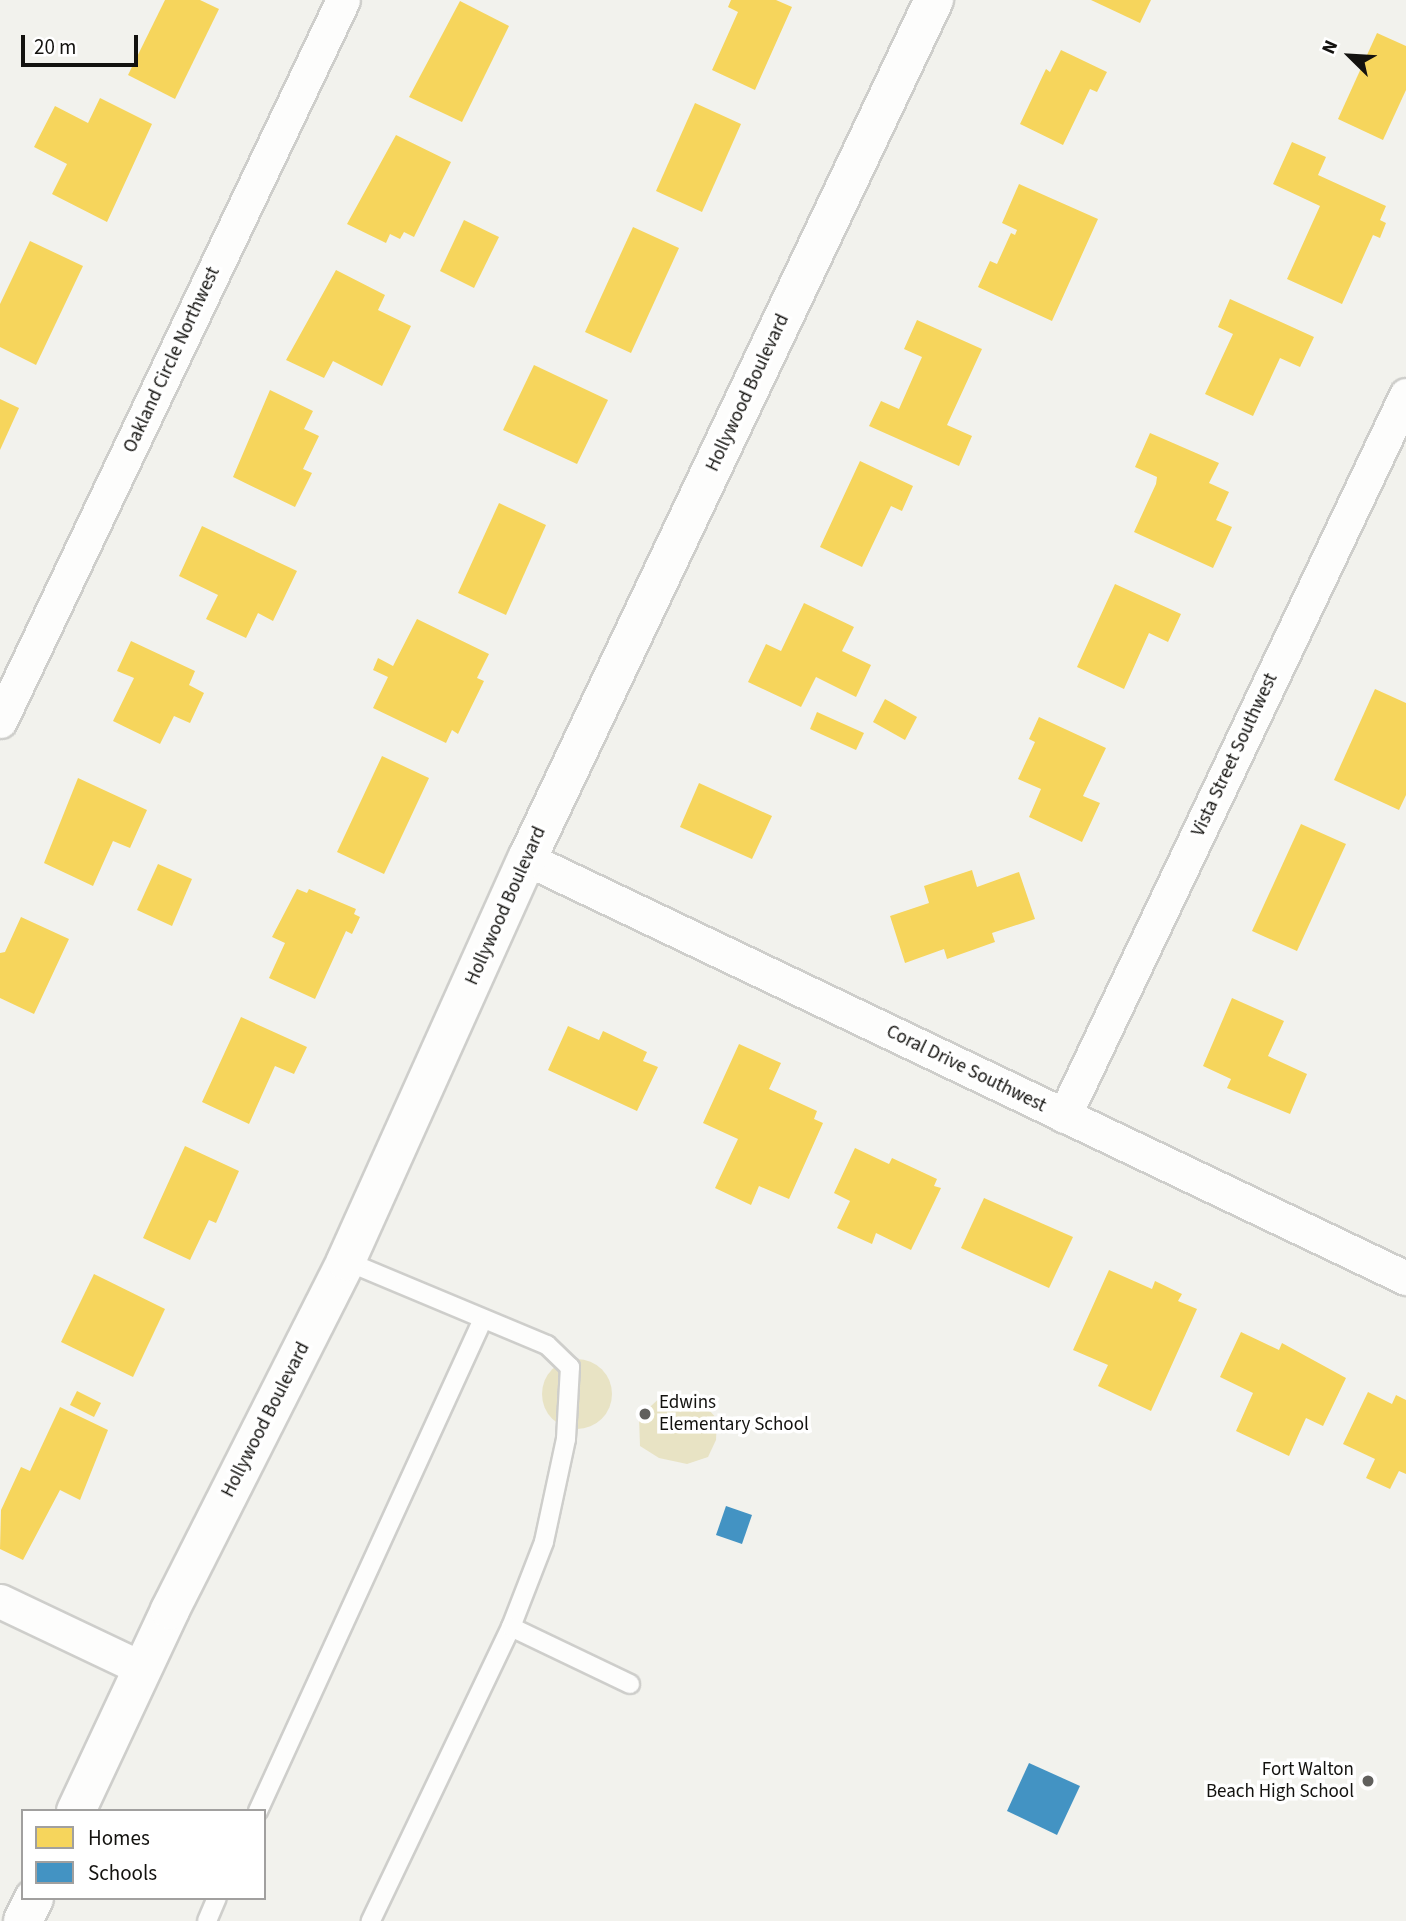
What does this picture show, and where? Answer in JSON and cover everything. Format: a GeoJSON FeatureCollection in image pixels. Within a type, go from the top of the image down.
{"type":"FeatureCollection","features":[{"type":"Feature","properties":{"kind":"street","name":"Oakland Circle Northwest"},"geometry":{"type":"LineString","coordinates":[[0,721],[343,0]]}},
{"type":"Feature","properties":{"kind":"street","name":"Hollywood Boulevard"},"geometry":{"type":"LineString","coordinates":[[77,1809],[143,1669],[346,1261],[527,859],[934,0]]}},
{"type":"Feature","properties":{"kind":"street","name":"Vista Street Southwest"},"geometry":{"type":"LineString","coordinates":[[1064,1116],[1406,395]]}},
{"type":"Feature","properties":{"kind":"street","name":"Coral Drive Southwest"},"geometry":{"type":"LineString","coordinates":[[527,859],[1406,1278]]}},
{"type":"Feature","properties":{"kind":"street"},"geometry":{"type":"LineString","coordinates":[[0,1601],[143,1669]]}},
{"type":"Feature","properties":{"kind":"street"},"geometry":{"type":"LineString","coordinates":[[23,1921],[33,1900]]}},
{"type":"Feature","properties":{"kind":"lane"},"geometry":{"type":"LineString","coordinates":[[346,1261],[547,1345],[570,1367],[566,1439],[544,1542],[511,1627],[372,1921]]}},
{"type":"Feature","properties":{"kind":"lane"},"geometry":{"type":"LineString","coordinates":[[259,1809],[483,1319]]}},
{"type":"Feature","properties":{"kind":"lane"},"geometry":{"type":"LineString","coordinates":[[511,1627],[630,1684]]}},
{"type":"Feature","properties":{"kind":"lane"},"geometry":{"type":"LineString","coordinates":[[207,1921],[216,1900]]}},
{"type":"Feature","properties":{"kind":"shaded area"},"geometry":{"type":"Polygon","coordinates":[[[577,1359],[602,1369],[612,1394],[602,1419],[577,1429],[552,1419],[542,1394],[552,1369],[577,1359]]]}},
{"type":"Feature","properties":{"kind":"shaded area"},"geometry":{"type":"Polygon","coordinates":[[[664,1394],[685,1395],[702,1402],[717,1419],[716,1440],[708,1457],[687,1464],[659,1458],[640,1446],[639,1417],[664,1394]]]}},
{"type":"Feature","properties":{"kind":"building: Homes"},"geometry":{"type":"Polygon","coordinates":[[[165,0],[200,0],[219,9],[175,99],[128,75],[165,0]]]}},
{"type":"Feature","properties":{"kind":"building: Homes"},"geometry":{"type":"Polygon","coordinates":[[[731,0],[776,0],[792,7],[755,90],[712,70],[738,12],[728,7],[731,0]]]}},
{"type":"Feature","properties":{"kind":"building: Homes"},"geometry":{"type":"Polygon","coordinates":[[[1091,0],[1151,0],[1140,23],[1091,0]]]}},
{"type":"Feature","properties":{"kind":"building: Homes"},"geometry":{"type":"Polygon","coordinates":[[[460,1],[509,26],[462,122],[409,97],[460,1]]]}},
{"type":"Feature","properties":{"kind":"building: Homes"},"geometry":{"type":"Polygon","coordinates":[[[1377,33],[1406,46],[1406,90],[1383,140],[1338,119],[1377,33]]]}},
{"type":"Feature","properties":{"kind":"building: Homes"},"geometry":{"type":"Polygon","coordinates":[[[1061,50],[1107,72],[1097,92],[1090,89],[1063,145],[1020,124],[1046,69],[1050,72],[1061,50]]]}},
{"type":"Feature","properties":{"kind":"building: Homes"},"geometry":{"type":"Polygon","coordinates":[[[100,98],[152,124],[107,222],[52,194],[67,164],[34,147],[55,106],[88,123],[100,98]]]}},
{"type":"Feature","properties":{"kind":"building: Homes"},"geometry":{"type":"Polygon","coordinates":[[[695,103],[741,124],[702,212],[656,191],[695,103]]]}},
{"type":"Feature","properties":{"kind":"building: Homes"},"geometry":{"type":"Polygon","coordinates":[[[396,135],[451,162],[414,237],[404,232],[400,239],[390,234],[386,243],[347,224],[396,135]]]}},
{"type":"Feature","properties":{"kind":"building: Homes"},"geometry":{"type":"Polygon","coordinates":[[[1292,142],[1326,157],[1318,175],[1386,206],[1380,220],[1386,223],[1380,238],[1373,235],[1342,304],[1287,279],[1320,206],[1273,184],[1292,142]]]}},
{"type":"Feature","properties":{"kind":"building: Homes"},"geometry":{"type":"Polygon","coordinates":[[[1019,184],[1098,219],[1052,321],[978,287],[990,261],[997,264],[1011,233],[1015,235],[1017,230],[1002,223],[1019,184]]]}},
{"type":"Feature","properties":{"kind":"building: Homes"},"geometry":{"type":"Polygon","coordinates":[[[464,220],[499,237],[474,288],[440,271],[464,220]]]}},
{"type":"Feature","properties":{"kind":"building: Homes"},"geometry":{"type":"Polygon","coordinates":[[[633,227],[679,248],[631,353],[585,332],[633,227]]]}},
{"type":"Feature","properties":{"kind":"building: Homes"},"geometry":{"type":"Polygon","coordinates":[[[30,241],[83,266],[36,365],[0,347],[0,304],[30,241]]]}},
{"type":"Feature","properties":{"kind":"building: Homes"},"geometry":{"type":"Polygon","coordinates":[[[336,270],[385,295],[378,310],[411,326],[382,386],[333,361],[324,378],[286,360],[336,270]]]}},
{"type":"Feature","properties":{"kind":"building: Homes"},"geometry":{"type":"Polygon","coordinates":[[[1230,299],[1314,337],[1300,367],[1280,358],[1253,416],[1205,394],[1233,334],[1218,327],[1230,299]]]}},
{"type":"Feature","properties":{"kind":"building: Homes"},"geometry":{"type":"Polygon","coordinates":[[[917,320],[982,349],[947,425],[972,436],[959,466],[869,426],[881,401],[899,409],[922,357],[904,349],[917,320]]]}},
{"type":"Feature","properties":{"kind":"building: Homes"},"geometry":{"type":"Polygon","coordinates":[[[534,365],[608,400],[577,464],[503,430],[534,365]]]}},
{"type":"Feature","properties":{"kind":"building: Homes"},"geometry":{"type":"Polygon","coordinates":[[[270,390],[313,411],[304,429],[319,436],[303,469],[312,473],[295,507],[233,477],[270,390]]]}},
{"type":"Feature","properties":{"kind":"building: Homes"},"geometry":{"type":"Polygon","coordinates":[[[0,399],[19,408],[0,450],[0,399]]]}},
{"type":"Feature","properties":{"kind":"building: Homes"},"geometry":{"type":"Polygon","coordinates":[[[1150,433],[1219,463],[1209,483],[1229,492],[1216,520],[1232,527],[1213,568],[1134,532],[1156,484],[1157,477],[1135,467],[1150,433]]]}},
{"type":"Feature","properties":{"kind":"building: Homes"},"geometry":{"type":"Polygon","coordinates":[[[860,461],[913,486],[902,511],[891,506],[862,567],[820,547],[860,461]]]}},
{"type":"Feature","properties":{"kind":"building: Homes"},"geometry":{"type":"Polygon","coordinates":[[[499,503],[546,525],[506,615],[458,593],[499,503]]]}},
{"type":"Feature","properties":{"kind":"building: Homes"},"geometry":{"type":"Polygon","coordinates":[[[202,526],[297,571],[273,621],[258,613],[246,638],[206,619],[218,595],[179,576],[202,526]]]}},
{"type":"Feature","properties":{"kind":"building: Homes"},"geometry":{"type":"Polygon","coordinates":[[[1115,584],[1181,614],[1168,642],[1149,633],[1124,689],[1077,667],[1115,584]]]}},
{"type":"Feature","properties":{"kind":"building: Homes"},"geometry":{"type":"Polygon","coordinates":[[[804,603],[854,627],[842,651],[871,665],[856,697],[816,677],[801,707],[748,682],[766,644],[781,651],[804,603]]]}},
{"type":"Feature","properties":{"kind":"building: Homes"},"geometry":{"type":"Polygon","coordinates":[[[417,619],[489,654],[477,678],[484,681],[458,734],[452,730],[446,743],[373,708],[388,677],[373,670],[378,658],[393,666],[417,619]]]}},
{"type":"Feature","properties":{"kind":"building: Homes"},"geometry":{"type":"Polygon","coordinates":[[[131,641],[195,671],[189,685],[204,693],[190,723],[174,716],[160,744],[113,721],[134,678],[117,671],[131,641]]]}},
{"type":"Feature","properties":{"kind":"building: Homes"},"geometry":{"type":"Polygon","coordinates":[[[1375,689],[1406,703],[1406,795],[1399,810],[1334,780],[1375,689]]]}},
{"type":"Feature","properties":{"kind":"building: Homes"},"geometry":{"type":"Polygon","coordinates":[[[885,699],[917,717],[905,740],[873,722],[885,699]]]}},
{"type":"Feature","properties":{"kind":"building: Homes"},"geometry":{"type":"Polygon","coordinates":[[[817,712],[864,733],[856,750],[810,729],[817,712]]]}},
{"type":"Feature","properties":{"kind":"building: Homes"},"geometry":{"type":"Polygon","coordinates":[[[1039,717],[1106,748],[1083,796],[1100,803],[1082,842],[1029,817],[1041,789],[1018,779],[1035,742],[1029,739],[1039,717]]]}},
{"type":"Feature","properties":{"kind":"building: Homes"},"geometry":{"type":"Polygon","coordinates":[[[382,756],[429,778],[384,874],[337,852],[382,756]]]}},
{"type":"Feature","properties":{"kind":"building: Homes"},"geometry":{"type":"Polygon","coordinates":[[[78,778],[147,810],[130,848],[113,841],[93,886],[44,863],[78,778]]]}},
{"type":"Feature","properties":{"kind":"building: Homes"},"geometry":{"type":"Polygon","coordinates":[[[699,783],[772,816],[752,859],[680,827],[699,783]]]}},
{"type":"Feature","properties":{"kind":"building: Homes"},"geometry":{"type":"Polygon","coordinates":[[[1301,824],[1346,844],[1297,951],[1252,931],[1301,824]]]}},
{"type":"Feature","properties":{"kind":"building: Homes"},"geometry":{"type":"Polygon","coordinates":[[[158,864],[192,879],[172,926],[137,910],[158,864]]]}},
{"type":"Feature","properties":{"kind":"building: Homes"},"geometry":{"type":"Polygon","coordinates":[[[972,870],[977,887],[1019,872],[1035,919],[992,933],[995,942],[947,959],[944,949],[905,963],[890,916],[929,903],[924,886],[972,870]]]}},
{"type":"Feature","properties":{"kind":"building: Homes"},"geometry":{"type":"Polygon","coordinates":[[[297,889],[307,893],[309,889],[356,909],[354,914],[360,917],[352,934],[346,931],[315,999],[269,978],[285,943],[272,937],[297,889]]]}},
{"type":"Feature","properties":{"kind":"building: Homes"},"geometry":{"type":"Polygon","coordinates":[[[21,917],[69,939],[34,1014],[0,998],[0,953],[5,952],[21,917]]]}},
{"type":"Feature","properties":{"kind":"building: Homes"},"geometry":{"type":"Polygon","coordinates":[[[1232,998],[1284,1021],[1268,1056],[1307,1074],[1290,1114],[1227,1088],[1231,1079],[1203,1066],[1232,998]]]}},
{"type":"Feature","properties":{"kind":"building: Homes"},"geometry":{"type":"Polygon","coordinates":[[[241,1017],[307,1047],[294,1074],[275,1066],[249,1124],[202,1102],[241,1017]]]}},
{"type":"Feature","properties":{"kind":"building: Homes"},"geometry":{"type":"Polygon","coordinates":[[[568,1026],[599,1040],[603,1031],[647,1052],[643,1061],[658,1067],[637,1111],[548,1070],[568,1026]]]}},
{"type":"Feature","properties":{"kind":"building: Homes"},"geometry":{"type":"Polygon","coordinates":[[[739,1044],[781,1063],[769,1089],[817,1111],[814,1119],[823,1123],[789,1199],[759,1186],[751,1205],[715,1188],[738,1139],[703,1123],[739,1044]]]}},
{"type":"Feature","properties":{"kind":"building: Homes"},"geometry":{"type":"Polygon","coordinates":[[[185,1146],[239,1171],[216,1223],[209,1220],[190,1260],[143,1238],[185,1146]]]}},
{"type":"Feature","properties":{"kind":"building: Homes"},"geometry":{"type":"Polygon","coordinates":[[[855,1148],[889,1164],[892,1158],[937,1179],[934,1186],[941,1188],[911,1250],[876,1233],[872,1244],[837,1228],[850,1201],[834,1193],[855,1148]]]}},
{"type":"Feature","properties":{"kind":"building: Homes"},"geometry":{"type":"Polygon","coordinates":[[[984,1198],[1073,1237],[1049,1288],[961,1248],[984,1198]]]}},
{"type":"Feature","properties":{"kind":"building: Homes"},"geometry":{"type":"Polygon","coordinates":[[[1109,1270],[1152,1289],[1155,1281],[1182,1294],[1178,1301],[1197,1309],[1151,1411],[1098,1386],[1108,1365],[1073,1350],[1109,1270]]]}},
{"type":"Feature","properties":{"kind":"building: Homes"},"geometry":{"type":"Polygon","coordinates":[[[94,1274],[165,1309],[133,1377],[61,1342],[94,1274]]]}},
{"type":"Feature","properties":{"kind":"building: Homes"},"geometry":{"type":"Polygon","coordinates":[[[1241,1332],[1279,1350],[1282,1343],[1346,1378],[1323,1426],[1306,1418],[1289,1456],[1236,1431],[1253,1393],[1220,1377],[1241,1332]]]}},
{"type":"Feature","properties":{"kind":"building: Homes"},"geometry":{"type":"Polygon","coordinates":[[[77,1391],[101,1403],[94,1417],[70,1405],[77,1391]]]}},
{"type":"Feature","properties":{"kind":"building: Homes"},"geometry":{"type":"Polygon","coordinates":[[[1368,1392],[1392,1404],[1396,1395],[1406,1400],[1406,1474],[1399,1471],[1390,1489],[1366,1478],[1375,1459],[1343,1444],[1368,1392]]]}},
{"type":"Feature","properties":{"kind":"building: Homes"},"geometry":{"type":"Polygon","coordinates":[[[60,1407],[108,1430],[80,1500],[60,1490],[23,1560],[0,1549],[1,1510],[21,1467],[30,1471],[60,1407]]]}},
{"type":"Feature","properties":{"kind":"building: Schools"},"geometry":{"type":"Polygon","coordinates":[[[726,1506],[752,1515],[742,1544],[716,1535],[726,1506]]]}},
{"type":"Feature","properties":{"kind":"building: Schools"},"geometry":{"type":"Polygon","coordinates":[[[1029,1763],[1080,1786],[1057,1835],[1007,1811],[1029,1763]]]}},
{"type":"Feature","properties":{"kind":"place","name":"Edwins Elementary School"},"geometry":{"type":"Point","coordinates":[645,1414]}},
{"type":"Feature","properties":{"kind":"place","name":"Fort Walton Beach High School"},"geometry":{"type":"Point","coordinates":[1368,1781]}}]}
